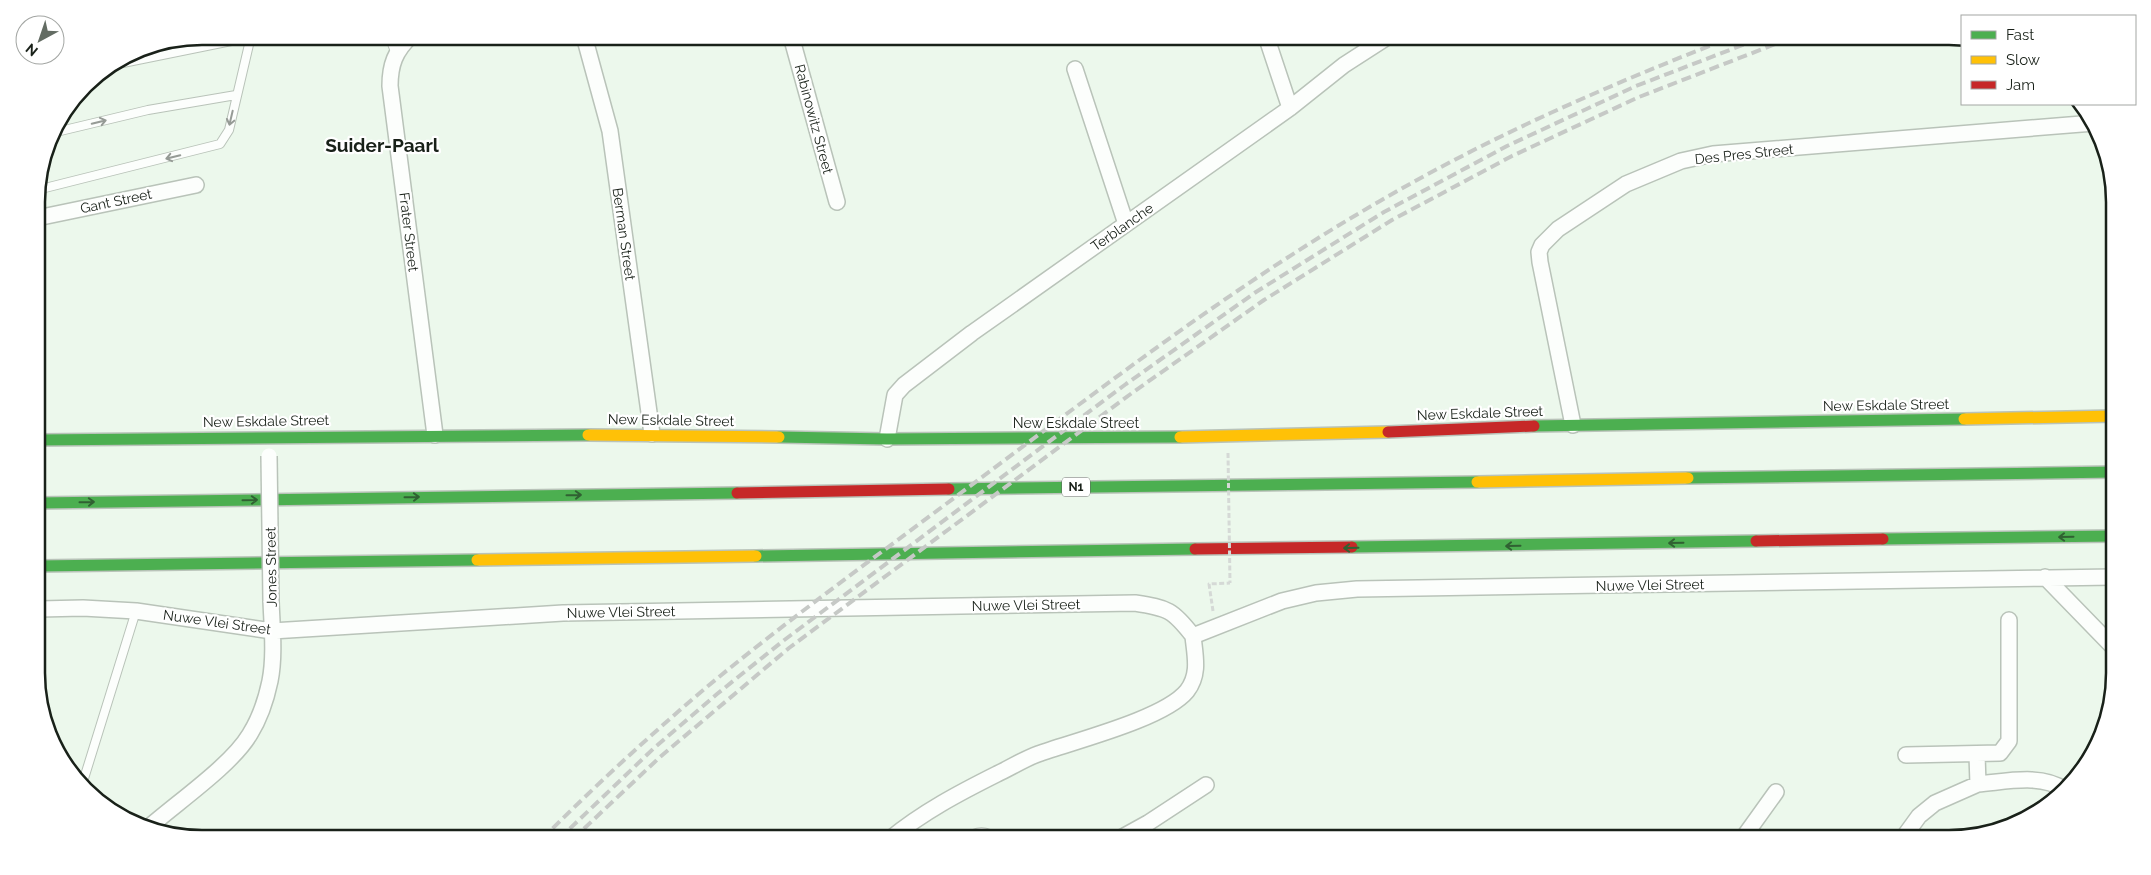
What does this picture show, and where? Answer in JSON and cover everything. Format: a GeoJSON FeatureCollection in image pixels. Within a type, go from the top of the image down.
{"type":"FeatureCollection","features":[{"type":"Feature","properties":{"kind":"main road","name":"New Eskdale Street"},"geometry":{"type":"LineString","coordinates":[[45,440],[268,436],[652,434],[887,439],[1269,436],[1573,425],[2106,416]]}},
{"type":"Feature","properties":{"kind":"main road","name":"N1"},"geometry":{"type":"LineString","coordinates":[[45,503],[2106,472]]}},
{"type":"Feature","properties":{"kind":"main road"},"geometry":{"type":"LineString","coordinates":[[45,566],[2106,536]]}},
{"type":"Feature","properties":{"kind":"main road"},"geometry":{"type":"LineString","coordinates":[[1704,543],[1978,550]]}},
{"type":"Feature","properties":{"kind":"street","name":"Frater Street"},"geometry":{"type":"LineString","coordinates":[[403,45],[396,54],[390,72],[390,86],[435,435]]}},
{"type":"Feature","properties":{"kind":"street","name":"Berman Street"},"geometry":{"type":"LineString","coordinates":[[586,45],[610,131],[652,434]]}},
{"type":"Feature","properties":{"kind":"street","name":"Rabinowitz Street"},"geometry":{"type":"LineString","coordinates":[[793,45],[837,202]]}},
{"type":"Feature","properties":{"kind":"street"},"geometry":{"type":"LineString","coordinates":[[1269,45],[1290,108]]}},
{"type":"Feature","properties":{"kind":"street","name":"Terblanche"},"geometry":{"type":"LineString","coordinates":[[887,439],[895,395],[904,385],[972,333],[1290,108],[1344,65],[1375,45]]}},
{"type":"Feature","properties":{"kind":"street"},"geometry":{"type":"LineString","coordinates":[[1075,69],[1126,224]]}},
{"type":"Feature","properties":{"kind":"street","name":"Des Pres Street"},"geometry":{"type":"LineString","coordinates":[[1573,425],[1539,252],[1546,239],[1558,229],[1626,184],[1681,161],[1713,154],[2084,123]]}},
{"type":"Feature","properties":{"kind":"street","name":"Gant Street"},"geometry":{"type":"LineString","coordinates":[[45,216],[196,185]]}},
{"type":"Feature","properties":{"kind":"street","name":"Jones Street"},"geometry":{"type":"LineString","coordinates":[[154,822],[224,764],[250,735],[264,706],[271,679],[272,631],[268,436]]}},
{"type":"Feature","properties":{"kind":"street"},"geometry":{"type":"LineString","coordinates":[[2045,577],[2106,640]]}},
{"type":"Feature","properties":{"kind":"street","name":"Nuwe Vlei Street"},"geometry":{"type":"LineString","coordinates":[[45,609],[83,608],[136,611],[272,631],[563,613],[1135,603],[1166,609],[1178,617],[1193,636],[1282,601],[1316,593],[1357,589],[2106,577]]}},
{"type":"Feature","properties":{"kind":"street"},"geometry":{"type":"LineString","coordinates":[[1906,755],[2000,754],[2009,741],[2010,620]]}},
{"type":"Feature","properties":{"kind":"street"},"geometry":{"type":"LineString","coordinates":[[901,830],[914,820],[964,791],[1036,755],[1108,731],[1168,706],[1187,691],[1197,672],[1193,636]]}},
{"type":"Feature","properties":{"kind":"street"},"geometry":{"type":"LineString","coordinates":[[1977,755],[1978,784]]}},
{"type":"Feature","properties":{"kind":"street"},"geometry":{"type":"LineString","coordinates":[[1909,830],[1919,816],[1935,803],[1978,784],[2039,780],[2058,786]]}},
{"type":"Feature","properties":{"kind":"street"},"geometry":{"type":"LineString","coordinates":[[1135,830],[1206,785]]}},
{"type":"Feature","properties":{"kind":"street"},"geometry":{"type":"LineString","coordinates":[[1749,830],[1776,792]]}},
{"type":"Feature","properties":{"kind":"lane"},"geometry":{"type":"LineString","coordinates":[[134,61],[212,45]]}},
{"type":"Feature","properties":{"kind":"lane"},"geometry":{"type":"LineString","coordinates":[[45,188],[218,146],[227,134],[249,45]]}},
{"type":"Feature","properties":{"kind":"lane"},"geometry":{"type":"LineString","coordinates":[[392,45],[396,54]]}},
{"type":"Feature","properties":{"kind":"lane"},"geometry":{"type":"LineString","coordinates":[[62,131],[148,110],[236,96]]}},
{"type":"Feature","properties":{"kind":"lane"},"geometry":{"type":"LineString","coordinates":[[84,777],[136,611]]}},
{"type":"Feature","properties":{"kind":"path"},"geometry":{"type":"LineString","coordinates":[[1214,614],[1209,584],[1230,583],[1228,453]]}},
{"type":"Feature","properties":{"kind":"railway"},"geometry":{"type":"LineString","coordinates":[[551,830],[665,723],[770,636],[1115,378],[1271,268],[1380,201],[1510,132],[1554,111],[1713,45]]}},
{"type":"Feature","properties":{"kind":"railway"},"geometry":{"type":"LineString","coordinates":[[568,830],[653,749],[783,641],[1126,384],[1256,292],[1384,212],[1507,146],[1636,86],[1743,45]]}},
{"type":"Feature","properties":{"kind":"railway"},"geometry":{"type":"LineString","coordinates":[[583,830],[660,757],[789,648],[1132,393],[1264,300],[1392,220],[1512,156],[1639,97],[1773,45]]}},
{"type":"Feature","properties":{"kind":"traffic: fast"},"geometry":{"type":"LineString","coordinates":[[1534,426],[1964,419]]}},
{"type":"Feature","properties":{"kind":"traffic: fast"},"geometry":{"type":"LineString","coordinates":[[45,440],[588,435]]}},
{"type":"Feature","properties":{"kind":"traffic: fast"},"geometry":{"type":"LineString","coordinates":[[779,437],[887,439],[1180,437]]}},
{"type":"Feature","properties":{"kind":"traffic: fast"},"geometry":{"type":"LineString","coordinates":[[1688,478],[2106,472]]}},
{"type":"Feature","properties":{"kind":"traffic: fast"},"geometry":{"type":"LineString","coordinates":[[949,489],[1477,482]]}},
{"type":"Feature","properties":{"kind":"traffic: fast"},"geometry":{"type":"LineString","coordinates":[[45,503],[737,493]]}},
{"type":"Feature","properties":{"kind":"traffic: fast"},"geometry":{"type":"LineString","coordinates":[[1883,539],[2106,536]]}},
{"type":"Feature","properties":{"kind":"traffic: fast"},"geometry":{"type":"LineString","coordinates":[[1352,547],[1756,541]]}},
{"type":"Feature","properties":{"kind":"traffic: fast"},"geometry":{"type":"LineString","coordinates":[[756,556],[1195,549]]}},
{"type":"Feature","properties":{"kind":"traffic: fast"},"geometry":{"type":"LineString","coordinates":[[45,566],[477,560]]}},
{"type":"Feature","properties":{"kind":"traffic: slow"},"geometry":{"type":"LineString","coordinates":[[1964,419],[2106,416]]}},
{"type":"Feature","properties":{"kind":"traffic: slow"},"geometry":{"type":"LineString","coordinates":[[1180,437],[1388,432]]}},
{"type":"Feature","properties":{"kind":"traffic: slow"},"geometry":{"type":"LineString","coordinates":[[588,435],[779,437]]}},
{"type":"Feature","properties":{"kind":"traffic: slow"},"geometry":{"type":"LineString","coordinates":[[1477,482],[1688,478]]}},
{"type":"Feature","properties":{"kind":"traffic: slow"},"geometry":{"type":"LineString","coordinates":[[477,560],[756,556]]}},
{"type":"Feature","properties":{"kind":"traffic: jam"},"geometry":{"type":"LineString","coordinates":[[1388,432],[1534,426]]}},
{"type":"Feature","properties":{"kind":"traffic: jam"},"geometry":{"type":"LineString","coordinates":[[737,493],[949,489]]}},
{"type":"Feature","properties":{"kind":"traffic: jam"},"geometry":{"type":"LineString","coordinates":[[1756,541],[1883,539]]}},
{"type":"Feature","properties":{"kind":"traffic: jam"},"geometry":{"type":"LineString","coordinates":[[1195,549],[1352,547]]}},
{"type":"Feature","properties":{"kind":"district","name":"Suider-Paarl"},"geometry":{"type":"Point","coordinates":[382,145]}}]}
